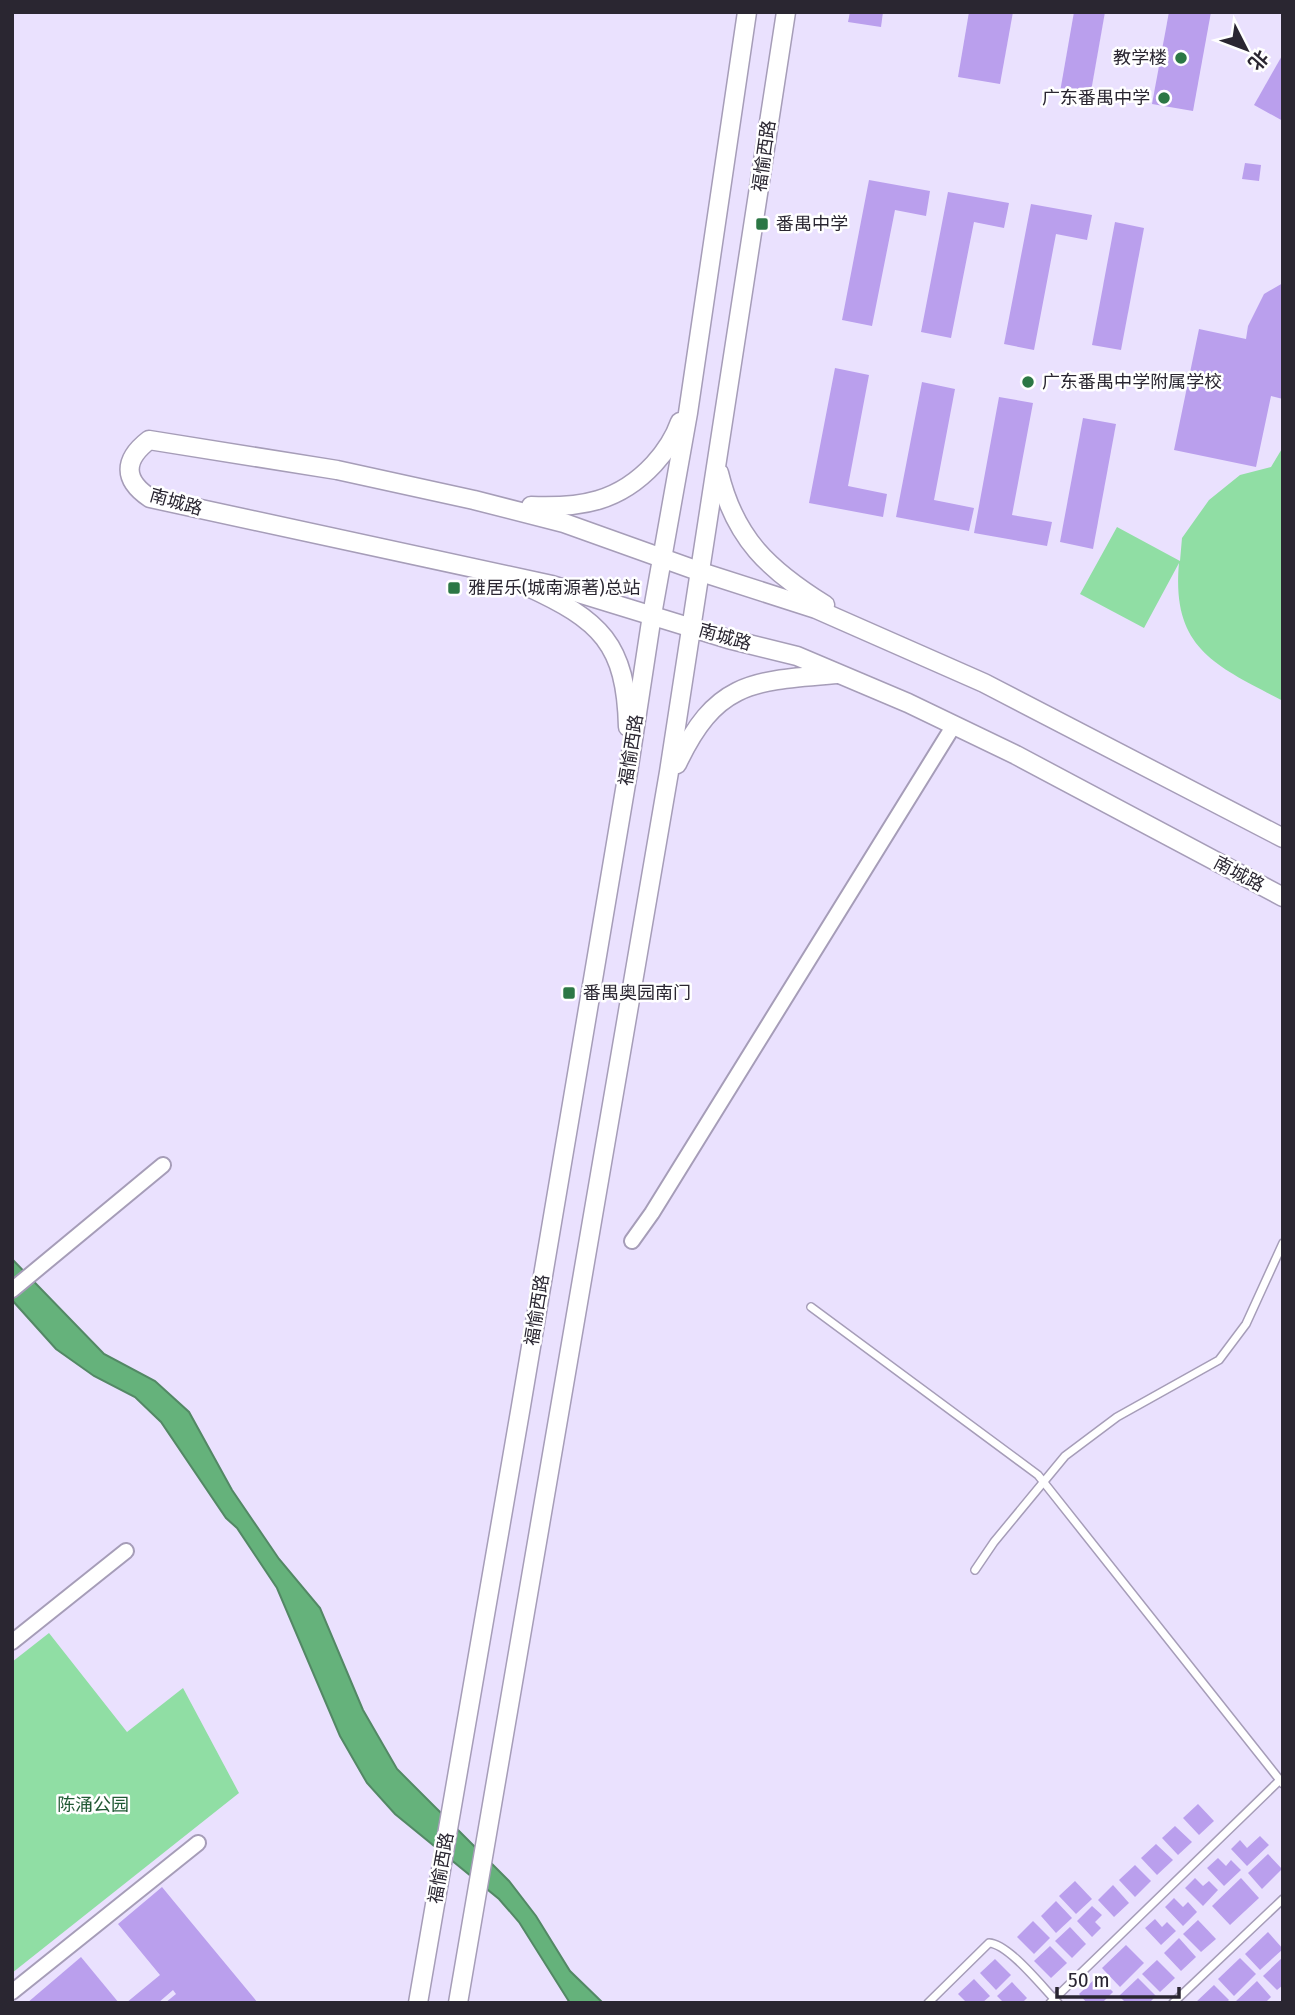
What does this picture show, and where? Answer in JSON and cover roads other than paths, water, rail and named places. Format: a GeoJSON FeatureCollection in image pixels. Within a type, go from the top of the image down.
{"type":"FeatureCollection","features":[{"type":"Feature","properties":{"kind":"street"},"geometry":{"type":"LineString","coordinates":[[489,503],[555,507],[604,500],[629,487],[665,452],[676,435],[693,379],[747,12]]}},
{"type":"Feature","properties":{"kind":"street","name":"福愉西路"},"geometry":{"type":"LineString","coordinates":[[692,628],[786,12]]}},
{"type":"Feature","properties":{"kind":"street","name":"福愉西路"},"geometry":{"type":"LineString","coordinates":[[418,2003],[693,379]]}},
{"type":"Feature","properties":{"kind":"street","name":"南城路"},"geometry":{"type":"LineString","coordinates":[[1283,838],[929,657],[816,609],[701,572],[564,523],[489,503],[337,470],[149,440],[139,448],[132,460],[129,471],[131,481],[150,498],[587,594],[728,639],[797,656],[954,724],[1283,897]]}},
{"type":"Feature","properties":{"kind":"street"},"geometry":{"type":"LineString","coordinates":[[718,466],[732,513],[753,548],[790,583],[859,627]]}},
{"type":"Feature","properties":{"kind":"street"},"geometry":{"type":"LineString","coordinates":[[498,573],[572,610],[592,624],[609,644],[620,664],[625,690],[629,766]]}},
{"type":"Feature","properties":{"kind":"street"},"geometry":{"type":"LineString","coordinates":[[458,2003],[692,628]]}},
{"type":"Feature","properties":{"kind":"street"},"geometry":{"type":"LineString","coordinates":[[661,822],[674,770],[690,736],[705,715],[719,702],[754,684],[842,674]]}},
{"type":"Feature","properties":{"kind":"street"},"geometry":{"type":"LineString","coordinates":[[632,1241],[652,1213],[954,724]]}},
{"type":"Feature","properties":{"kind":"street"},"geometry":{"type":"LineString","coordinates":[[12,1290],[163,1166]]}},
{"type":"Feature","properties":{"kind":"street"},"geometry":{"type":"LineString","coordinates":[[12,1642],[126,1551]]}},
{"type":"Feature","properties":{"kind":"street"},"geometry":{"type":"LineString","coordinates":[[12,1992],[198,1843]]}},
{"type":"Feature","properties":{"kind":"lane"},"geometry":{"type":"LineString","coordinates":[[975,1570],[994,1542],[1065,1456],[1091,1435],[1146,1400],[1219,1360],[1247,1324],[1283,1243]]}},
{"type":"Feature","properties":{"kind":"lane"},"geometry":{"type":"LineString","coordinates":[[811,1307],[1025,1463],[1043,1481],[1281,1782],[1054,2001],[1007,1951],[996,1943],[989,1943],[928,2003]]}},
{"type":"Feature","properties":{"kind":"lane"},"geometry":{"type":"LineString","coordinates":[[1173,2003],[1283,1899]]}},
{"type":"Feature","properties":{"kind":"place","name":"教学楼"},"geometry":{"type":"Point","coordinates":[1181,58]}},
{"type":"Feature","properties":{"kind":"place","name":"广东番禺中学"},"geometry":{"type":"Point","coordinates":[1164,98]}},
{"type":"Feature","properties":{"kind":"place","name":"番禺中学"},"geometry":{"type":"Point","coordinates":[762,224]}},
{"type":"Feature","properties":{"kind":"place","name":"广东番禺中学附属学校"},"geometry":{"type":"Point","coordinates":[1028,382]}},
{"type":"Feature","properties":{"kind":"place","name":"雅居乐(城南源著)总站"},"geometry":{"type":"Point","coordinates":[454,588]}},
{"type":"Feature","properties":{"kind":"place","name":"番禺奥园南门"},"geometry":{"type":"Point","coordinates":[569,993]}},
{"type":"Feature","properties":{"kind":"park label","name":"陈涌公园"},"geometry":{"type":"Point","coordinates":[93,1805]}}]}
